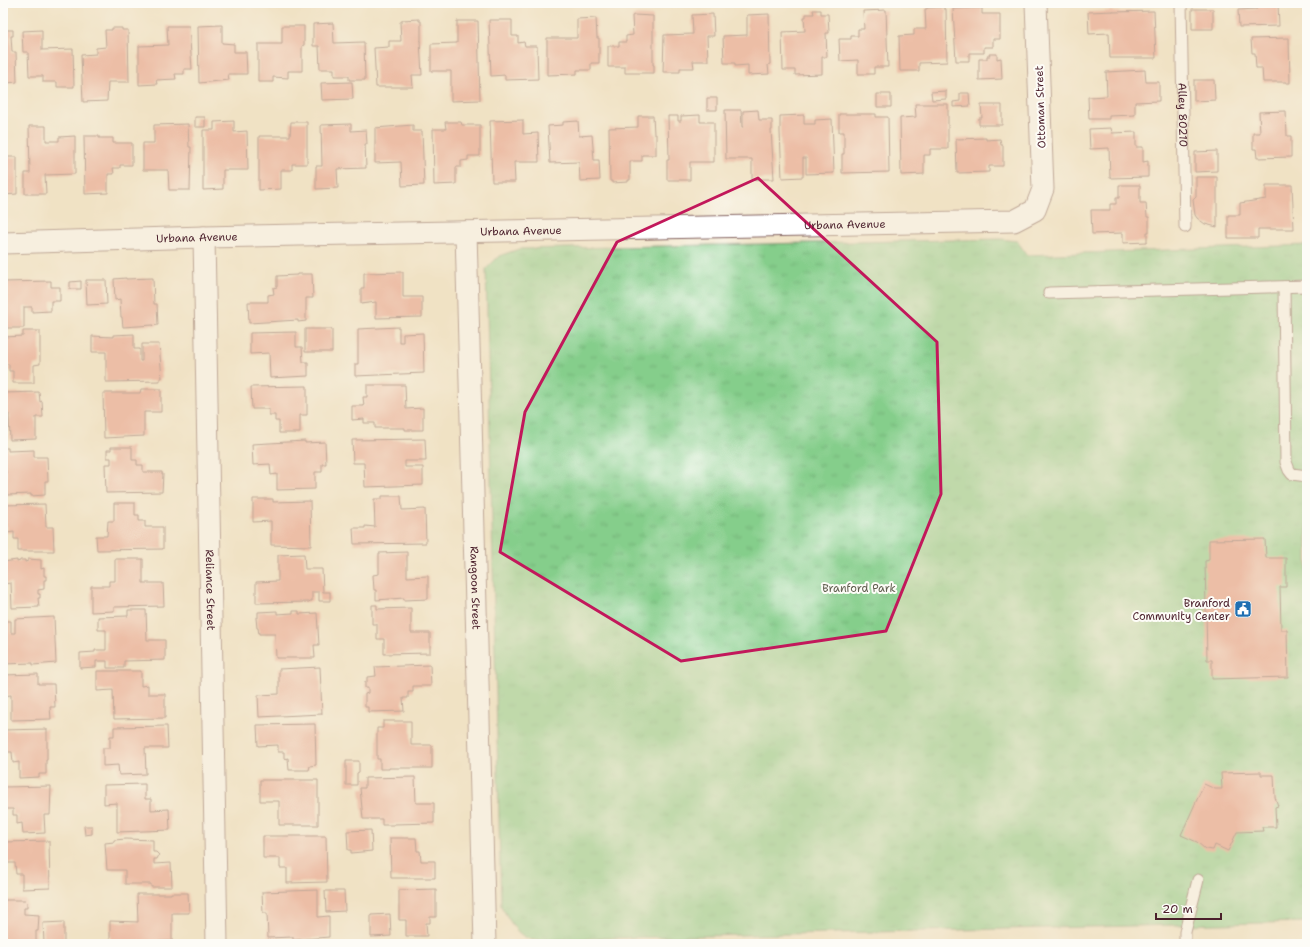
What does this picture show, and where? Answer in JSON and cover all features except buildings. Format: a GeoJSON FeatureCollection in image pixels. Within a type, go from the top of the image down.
{"type":"FeatureCollection","features":[{"type":"Feature","properties":{"kind":"street","name":"Ottoman Street"},"geometry":{"type":"LineString","coordinates":[[1035,210],[1043,189],[1036,3]]}},
{"type":"Feature","properties":{"kind":"street","name":"Urbana Avenue"},"geometry":{"type":"LineString","coordinates":[[3,243],[204,237],[1014,221],[1035,210]]}},
{"type":"Feature","properties":{"kind":"street","name":"Rangoon Street"},"geometry":{"type":"LineString","coordinates":[[466,232],[485,944]]}},
{"type":"Feature","properties":{"kind":"street","name":"Reliance Street"},"geometry":{"type":"LineString","coordinates":[[204,237],[217,944]]}},
{"type":"Feature","properties":{"kind":"lane","name":"Alley 80210"},"geometry":{"type":"LineString","coordinates":[[1181,3],[1185,227]]}},
{"type":"Feature","properties":{"kind":"lane"},"geometry":{"type":"LineString","coordinates":[[1049,293],[1307,286]]}},
{"type":"Feature","properties":{"kind":"lane"},"geometry":{"type":"LineString","coordinates":[[1284,287],[1286,462],[1292,474],[1307,476]]}},
{"type":"Feature","properties":{"kind":"lane"},"geometry":{"type":"LineString","coordinates":[[1185,944],[1185,932],[1198,880]]}},
{"type":"Feature","properties":{"kind":"highlighted area"},"geometry":{"type":"Polygon","coordinates":[[[758,178],[937,342],[941,494],[886,631],[681,661],[500,552],[525,412],[617,242],[758,178]]]}},
{"type":"Feature","properties":{"kind":"green space","name":"Branford Park"},"geometry":{"type":"Polygon","coordinates":[[[1001,239],[1017,241],[1027,255],[1307,245],[1307,922],[532,940],[521,935],[501,906],[486,269],[499,256],[519,249],[1001,239]]]}},
{"type":"Feature","properties":{"kind":"place","name":"Branford Community Center"},"geometry":{"type":"Point","coordinates":[1243,609]}}]}
